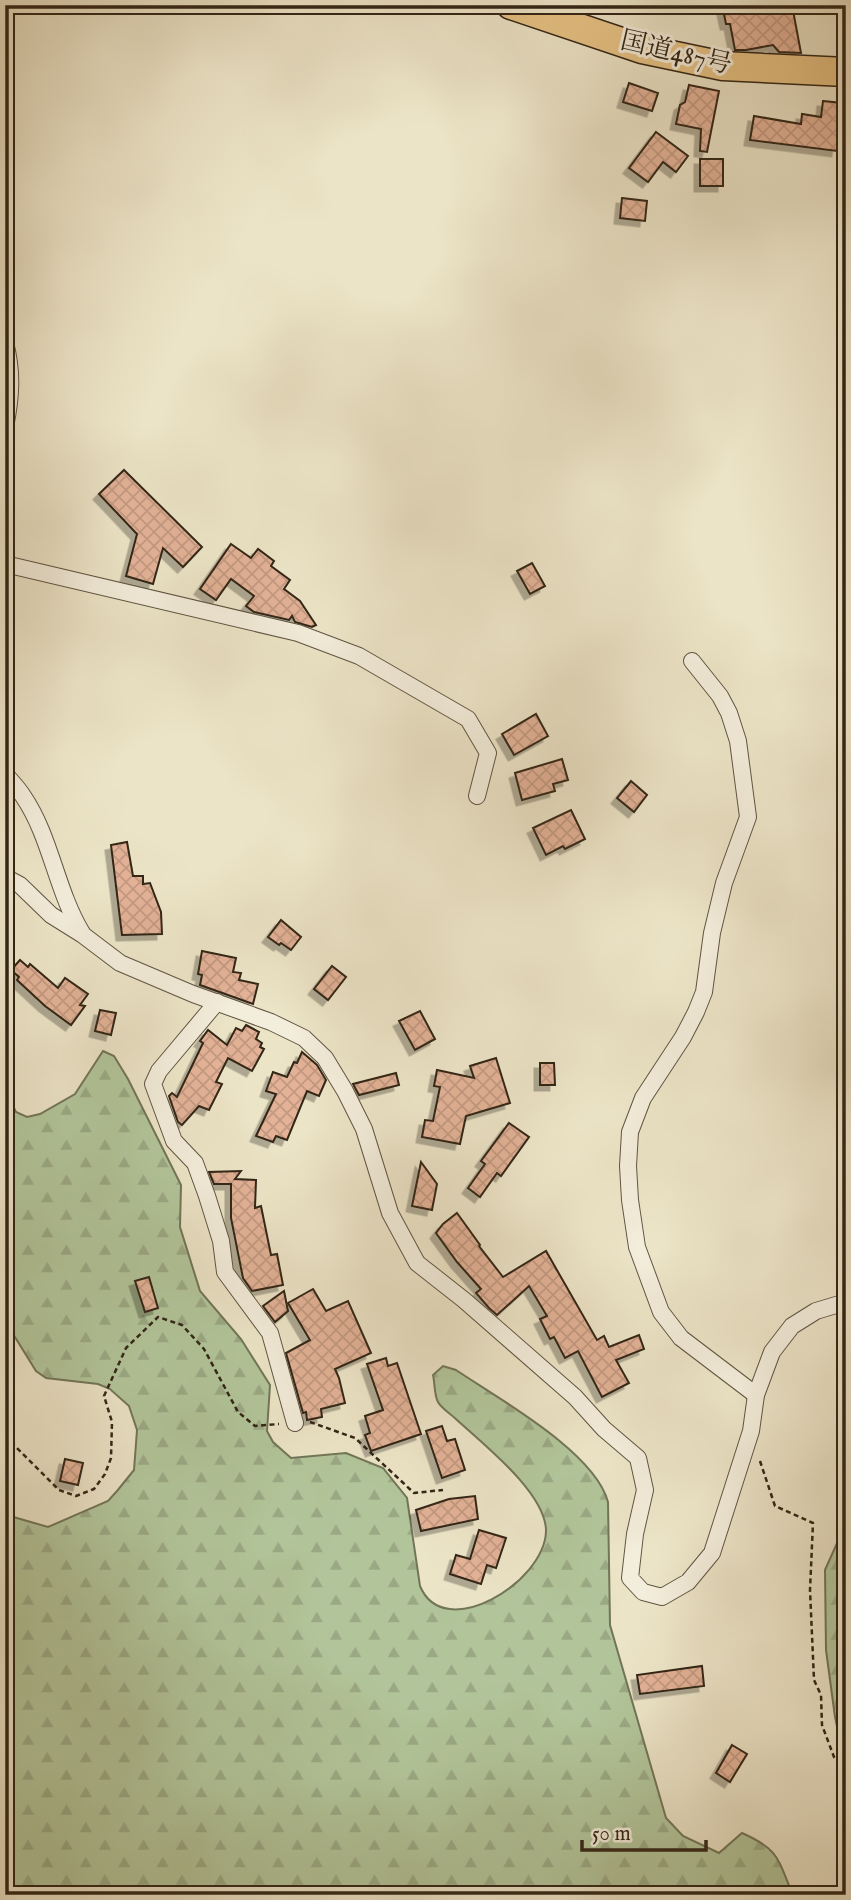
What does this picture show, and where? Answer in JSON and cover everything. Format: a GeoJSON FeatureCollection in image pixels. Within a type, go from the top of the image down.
{"type":"FeatureCollection","features":[{"type":"Feature","properties":{"kind":"highway","name":"国道487号"},"geometry":{"type":"LineString","coordinates":[[511,5],[642,49],[723,66],[846,72]]}},
{"type":"Feature","properties":{"kind":"street"},"geometry":{"type":"LineString","coordinates":[[5,343],[10,360],[12,397],[5,427]]}},
{"type":"Feature","properties":{"kind":"street"},"geometry":{"type":"LineString","coordinates":[[5,564],[298,632],[359,656],[468,719],[488,753],[477,796]]}},
{"type":"Feature","properties":{"kind":"street"},"geometry":{"type":"LineString","coordinates":[[692,661],[720,696],[729,713],[738,741],[748,817],[724,883],[712,933],[704,992],[683,1037],[643,1098],[630,1132],[629,1200],[637,1247],[661,1312],[681,1338],[756,1395]]}},
{"type":"Feature","properties":{"kind":"street"},"geometry":{"type":"LineString","coordinates":[[5,774],[23,796],[42,834],[70,913],[83,935]]}},
{"type":"Feature","properties":{"kind":"street"},"geometry":{"type":"LineString","coordinates":[[5,877],[20,885],[51,915],[120,963],[271,1022],[304,1038],[325,1058],[364,1129],[390,1213],[417,1263],[464,1300],[575,1397],[604,1429],[638,1458],[645,1490],[635,1534],[630,1578],[643,1592],[662,1597],[688,1582],[712,1553],[751,1431],[756,1395],[772,1352],[792,1326],[816,1311],[846,1302]]}},
{"type":"Feature","properties":{"kind":"street"},"geometry":{"type":"LineString","coordinates":[[217,1003],[159,1071],[153,1084],[174,1141],[195,1163],[221,1241],[225,1272],[270,1333],[295,1423]]}},
{"type":"Feature","properties":{"kind":"path"},"geometry":{"type":"LineString","coordinates":[[5,1436],[59,1490],[76,1496],[94,1489],[105,1474],[111,1458],[113,1422],[104,1396],[126,1348],[158,1317],[182,1325],[204,1349],[238,1412],[255,1426],[308,1421],[355,1438],[414,1493],[443,1490]]}},
{"type":"Feature","properties":{"kind":"path"},"geometry":{"type":"LineString","coordinates":[[751,1431],[775,1506],[813,1523],[810,1590],[814,1680],[821,1696],[822,1725],[834,1757],[846,1768]]}},
{"type":"Feature","properties":{"kind":"green space"},"geometry":{"type":"Polygon","coordinates":[[[103,1051],[114,1056],[128,1079],[181,1185],[180,1227],[200,1291],[241,1339],[270,1385],[267,1431],[273,1442],[291,1458],[346,1453],[383,1468],[407,1498],[420,1586],[432,1602],[450,1609],[470,1608],[492,1599],[512,1586],[529,1569],[541,1550],[546,1531],[536,1501],[525,1486],[497,1456],[439,1404],[433,1375],[443,1366],[456,1370],[520,1411],[566,1446],[600,1483],[608,1502],[610,1625],[666,1818],[683,1836],[719,1853],[742,1833],[764,1845],[776,1856],[793,1895],[5,1895],[5,1512],[10,1516],[48,1527],[108,1501],[134,1470],[137,1430],[129,1406],[110,1389],[98,1384],[46,1378],[36,1371],[5,1321],[5,1090],[16,1112],[27,1117],[40,1114],[75,1094],[103,1051]]]}},
{"type":"Feature","properties":{"kind":"green space"},"geometry":{"type":"Polygon","coordinates":[[[846,1523],[846,1769],[835,1717],[826,1650],[825,1570],[846,1523]]]}},
{"type":"Feature","properties":{"kind":"building"},"geometry":{"type":"Polygon","coordinates":[[[722,5],[792,5],[801,53],[779,52],[773,45],[735,50],[730,24],[726,24],[722,5]]]}},
{"type":"Feature","properties":{"kind":"building"},"geometry":{"type":"Polygon","coordinates":[[[629,83],[658,93],[652,111],[623,102],[629,83]]]}},
{"type":"Feature","properties":{"kind":"building"},"geometry":{"type":"Polygon","coordinates":[[[689,85],[719,91],[707,152],[700,151],[701,129],[676,124],[680,105],[685,102],[689,85]]]}},
{"type":"Feature","properties":{"kind":"building"},"geometry":{"type":"Polygon","coordinates":[[[823,101],[842,103],[837,151],[750,140],[754,116],[801,124],[802,114],[821,117],[823,101]]]}},
{"type":"Feature","properties":{"kind":"building"},"geometry":{"type":"Polygon","coordinates":[[[656,132],[688,156],[676,172],[663,162],[648,182],[629,168],[656,132]]]}},
{"type":"Feature","properties":{"kind":"building"},"geometry":{"type":"Polygon","coordinates":[[[700,159],[723,159],[723,186],[700,186],[700,159]]]}},
{"type":"Feature","properties":{"kind":"building"},"geometry":{"type":"Polygon","coordinates":[[[622,198],[647,201],[645,221],[620,218],[622,198]]]}},
{"type":"Feature","properties":{"kind":"building"},"geometry":{"type":"Polygon","coordinates":[[[124,470],[202,547],[183,567],[163,548],[153,584],[126,576],[137,534],[99,494],[124,470]]]}},
{"type":"Feature","properties":{"kind":"building"},"geometry":{"type":"Polygon","coordinates":[[[231,544],[251,558],[258,549],[274,561],[271,566],[290,580],[284,589],[300,601],[316,625],[312,627],[295,622],[292,616],[289,620],[254,612],[246,606],[254,596],[231,579],[216,600],[200,589],[231,544]]]}},
{"type":"Feature","properties":{"kind":"building"},"geometry":{"type":"Polygon","coordinates":[[[532,563],[545,586],[530,594],[517,571],[532,563]]]}},
{"type":"Feature","properties":{"kind":"building"},"geometry":{"type":"Polygon","coordinates":[[[536,714],[548,736],[514,755],[502,734],[536,714]]]}},
{"type":"Feature","properties":{"kind":"building"},"geometry":{"type":"Polygon","coordinates":[[[562,759],[568,780],[553,784],[555,791],[522,800],[515,773],[562,759]]]}},
{"type":"Feature","properties":{"kind":"building"},"geometry":{"type":"Polygon","coordinates":[[[631,781],[647,795],[634,812],[617,798],[631,781]]]}},
{"type":"Feature","properties":{"kind":"building"},"geometry":{"type":"Polygon","coordinates":[[[571,810],[585,839],[546,855],[533,828],[571,810]]]}},
{"type":"Feature","properties":{"kind":"building"},"geometry":{"type":"Polygon","coordinates":[[[127,842],[133,876],[143,876],[143,884],[150,883],[161,912],[162,934],[122,935],[111,845],[127,842]]]}},
{"type":"Feature","properties":{"kind":"building"},"geometry":{"type":"Polygon","coordinates":[[[281,920],[301,937],[291,950],[268,937],[281,920]]]}},
{"type":"Feature","properties":{"kind":"building"},"geometry":{"type":"Polygon","coordinates":[[[202,951],[236,958],[233,972],[241,973],[239,980],[258,984],[253,1004],[200,985],[202,975],[198,974],[202,951]]]}},
{"type":"Feature","properties":{"kind":"building"},"geometry":{"type":"Polygon","coordinates":[[[20,960],[28,967],[30,964],[58,988],[65,978],[88,994],[80,1005],[85,1006],[71,1025],[17,980],[19,977],[11,970],[20,960]]]}},
{"type":"Feature","properties":{"kind":"building"},"geometry":{"type":"Polygon","coordinates":[[[332,966],[346,977],[328,1000],[314,989],[332,966]]]}},
{"type":"Feature","properties":{"kind":"building"},"geometry":{"type":"Polygon","coordinates":[[[100,1010],[116,1013],[111,1035],[95,1031],[100,1010]]]}},
{"type":"Feature","properties":{"kind":"building"},"geometry":{"type":"Polygon","coordinates":[[[420,1011],[435,1039],[415,1050],[399,1021],[420,1011]]]}},
{"type":"Feature","properties":{"kind":"building"},"geometry":{"type":"Polygon","coordinates":[[[246,1025],[259,1032],[256,1039],[262,1043],[260,1047],[264,1049],[252,1071],[228,1058],[216,1082],[222,1084],[209,1110],[199,1106],[182,1125],[178,1122],[169,1096],[172,1093],[177,1097],[203,1043],[200,1041],[208,1030],[227,1045],[236,1028],[242,1031],[246,1025]]]}},
{"type":"Feature","properties":{"kind":"building"},"geometry":{"type":"Polygon","coordinates":[[[302,1052],[317,1065],[326,1080],[319,1096],[307,1091],[287,1140],[276,1136],[273,1142],[256,1136],[276,1094],[266,1091],[273,1072],[287,1077],[302,1052]]]}},
{"type":"Feature","properties":{"kind":"building"},"geometry":{"type":"Polygon","coordinates":[[[496,1058],[510,1103],[466,1116],[460,1144],[422,1137],[425,1120],[433,1121],[440,1087],[434,1086],[437,1070],[474,1078],[470,1066],[496,1058]]]}},
{"type":"Feature","properties":{"kind":"building"},"geometry":{"type":"Polygon","coordinates":[[[540,1063],[554,1063],[555,1085],[540,1085],[540,1063]]]}},
{"type":"Feature","properties":{"kind":"building"},"geometry":{"type":"Polygon","coordinates":[[[396,1073],[399,1085],[359,1095],[353,1084],[396,1073]]]}},
{"type":"Feature","properties":{"kind":"building"},"geometry":{"type":"Polygon","coordinates":[[[509,1123],[529,1137],[501,1176],[497,1173],[480,1197],[468,1188],[485,1164],[481,1161],[509,1123]]]}},
{"type":"Feature","properties":{"kind":"building"},"geometry":{"type":"Polygon","coordinates":[[[421,1162],[437,1184],[432,1210],[412,1206],[421,1162]]]}},
{"type":"Feature","properties":{"kind":"building"},"geometry":{"type":"Polygon","coordinates":[[[241,1171],[235,1179],[256,1180],[255,1208],[261,1206],[271,1255],[277,1254],[283,1285],[252,1291],[243,1278],[231,1218],[231,1184],[214,1184],[209,1172],[241,1171]]]}},
{"type":"Feature","properties":{"kind":"building"},"geometry":{"type":"Polygon","coordinates":[[[457,1213],[503,1277],[546,1251],[597,1340],[604,1336],[609,1347],[639,1335],[644,1349],[616,1360],[629,1383],[602,1397],[578,1351],[565,1358],[554,1337],[550,1339],[540,1319],[547,1316],[529,1286],[497,1315],[489,1308],[476,1293],[481,1289],[436,1233],[457,1213]]]}},
{"type":"Feature","properties":{"kind":"building"},"geometry":{"type":"Polygon","coordinates":[[[149,1277],[158,1308],[145,1312],[135,1281],[149,1277]]]}},
{"type":"Feature","properties":{"kind":"building"},"geometry":{"type":"Polygon","coordinates":[[[313,1289],[326,1311],[348,1301],[371,1353],[335,1369],[345,1403],[321,1409],[322,1417],[307,1420],[286,1353],[310,1340],[288,1303],[313,1289]]]}},
{"type":"Feature","properties":{"kind":"building"},"geometry":{"type":"Polygon","coordinates":[[[284,1291],[288,1311],[275,1322],[263,1306],[284,1291]]]}},
{"type":"Feature","properties":{"kind":"building"},"geometry":{"type":"Polygon","coordinates":[[[386,1358],[388,1366],[397,1363],[421,1434],[371,1451],[365,1435],[370,1433],[365,1416],[383,1410],[367,1364],[386,1358]]]}},
{"type":"Feature","properties":{"kind":"building"},"geometry":{"type":"Polygon","coordinates":[[[442,1426],[447,1441],[455,1439],[465,1470],[442,1478],[426,1431],[442,1426]]]}},
{"type":"Feature","properties":{"kind":"building"},"geometry":{"type":"Polygon","coordinates":[[[65,1459],[83,1463],[78,1485],[60,1481],[65,1459]]]}},
{"type":"Feature","properties":{"kind":"building"},"geometry":{"type":"Polygon","coordinates":[[[475,1496],[478,1519],[421,1531],[416,1510],[449,1499],[475,1496]]]}},
{"type":"Feature","properties":{"kind":"building"},"geometry":{"type":"Polygon","coordinates":[[[479,1530],[506,1538],[496,1568],[487,1565],[481,1584],[450,1574],[456,1555],[470,1559],[479,1530]]]}},
{"type":"Feature","properties":{"kind":"building"},"geometry":{"type":"Polygon","coordinates":[[[702,1666],[704,1686],[640,1694],[637,1675],[702,1666]]]}},
{"type":"Feature","properties":{"kind":"building"},"geometry":{"type":"Polygon","coordinates":[[[732,1745],[747,1754],[730,1782],[716,1773],[732,1745]]]}}]}
